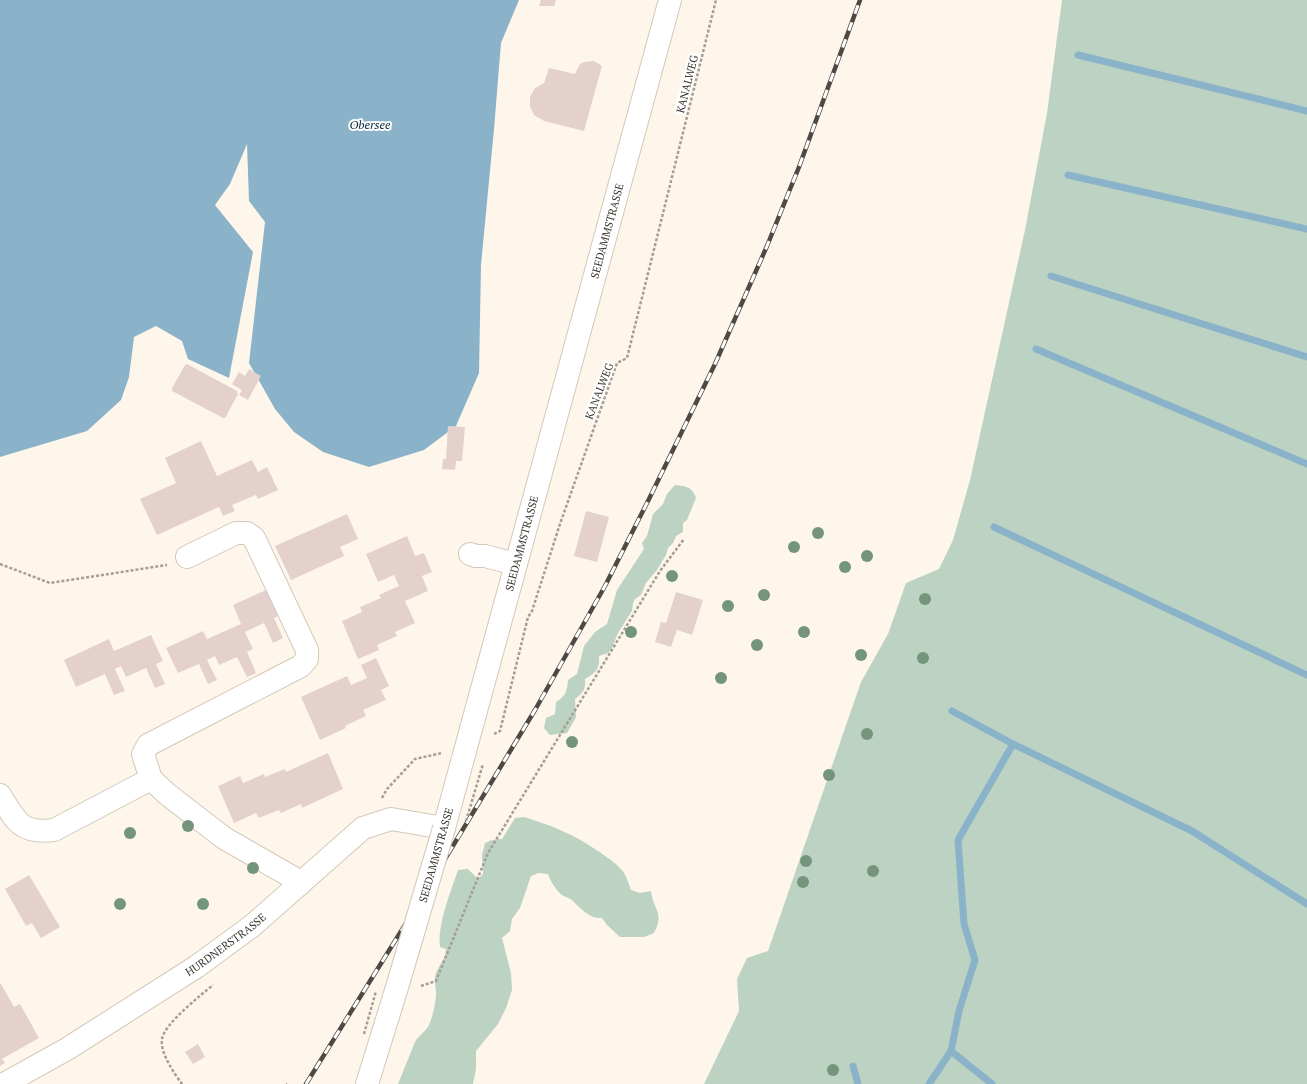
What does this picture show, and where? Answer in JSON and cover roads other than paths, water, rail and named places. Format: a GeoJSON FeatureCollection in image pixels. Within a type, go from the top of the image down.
{"type":"FeatureCollection","features":[{"type":"Feature","properties":{"kind":"main road","name":"SEEDAMMSTRASSE"},"geometry":{"type":"LineString","coordinates":[[367,1084],[444,828],[670,0]]}},
{"type":"Feature","properties":{"kind":"main road"},"geometry":{"type":"LineString","coordinates":[[187,557],[236,534],[247,533],[254,538],[307,650],[307,659],[301,666],[148,745],[143,754],[151,779],[167,794],[224,838],[292,877],[300,884]]}},
{"type":"Feature","properties":{"kind":"main road"},"geometry":{"type":"LineString","coordinates":[[470,554],[485,556],[515,564]]}},
{"type":"Feature","properties":{"kind":"main road"},"geometry":{"type":"LineString","coordinates":[[0,795],[14,818],[28,829],[47,831],[54,830],[151,779]]}},
{"type":"Feature","properties":{"kind":"main road","name":"HURDNERSTRASSE"},"geometry":{"type":"LineString","coordinates":[[4,1084],[67,1048],[196,967],[252,926],[363,828],[391,819],[444,828]]}},
{"type":"Feature","properties":{"kind":"water","name":"Obersee"},"geometry":{"type":"Polygon","coordinates":[[[0,0],[519,0],[501,43],[481,265],[479,373],[456,426],[424,450],[369,467],[323,452],[294,432],[275,409],[249,363],[265,222],[249,201],[247,144],[230,184],[215,205],[253,252],[229,378],[188,359],[182,341],[156,326],[134,337],[129,377],[121,400],[87,431],[0,457],[0,0]]]}},
{"type":"Feature","properties":{"kind":"waterway"},"geometry":{"type":"LineString","coordinates":[[1078,55],[1307,111]]}},
{"type":"Feature","properties":{"kind":"waterway"},"geometry":{"type":"LineString","coordinates":[[1068,175],[1307,229]]}},
{"type":"Feature","properties":{"kind":"waterway"},"geometry":{"type":"LineString","coordinates":[[1051,276],[1307,357]]}},
{"type":"Feature","properties":{"kind":"waterway"},"geometry":{"type":"LineString","coordinates":[[1036,349],[1307,464]]}},
{"type":"Feature","properties":{"kind":"waterway"},"geometry":{"type":"LineString","coordinates":[[994,527],[1307,675]]}},
{"type":"Feature","properties":{"kind":"waterway"},"geometry":{"type":"LineString","coordinates":[[952,711],[1013,744],[1192,831],[1307,904]]}},
{"type":"Feature","properties":{"kind":"waterway"},"geometry":{"type":"LineString","coordinates":[[929,1084],[951,1051],[959,1011],[975,960],[964,924],[958,840],[1013,744]]}},
{"type":"Feature","properties":{"kind":"waterway"},"geometry":{"type":"LineString","coordinates":[[951,1051],[992,1084]]}},
{"type":"Feature","properties":{"kind":"waterway"},"geometry":{"type":"LineString","coordinates":[[853,1066],[858,1084]]}},
{"type":"Feature","properties":{"kind":"railway"},"geometry":{"type":"LineString","coordinates":[[306,1084],[413,912],[535,710],[605,586],[715,364],[767,246],[799,167],[860,0]]}}]}
